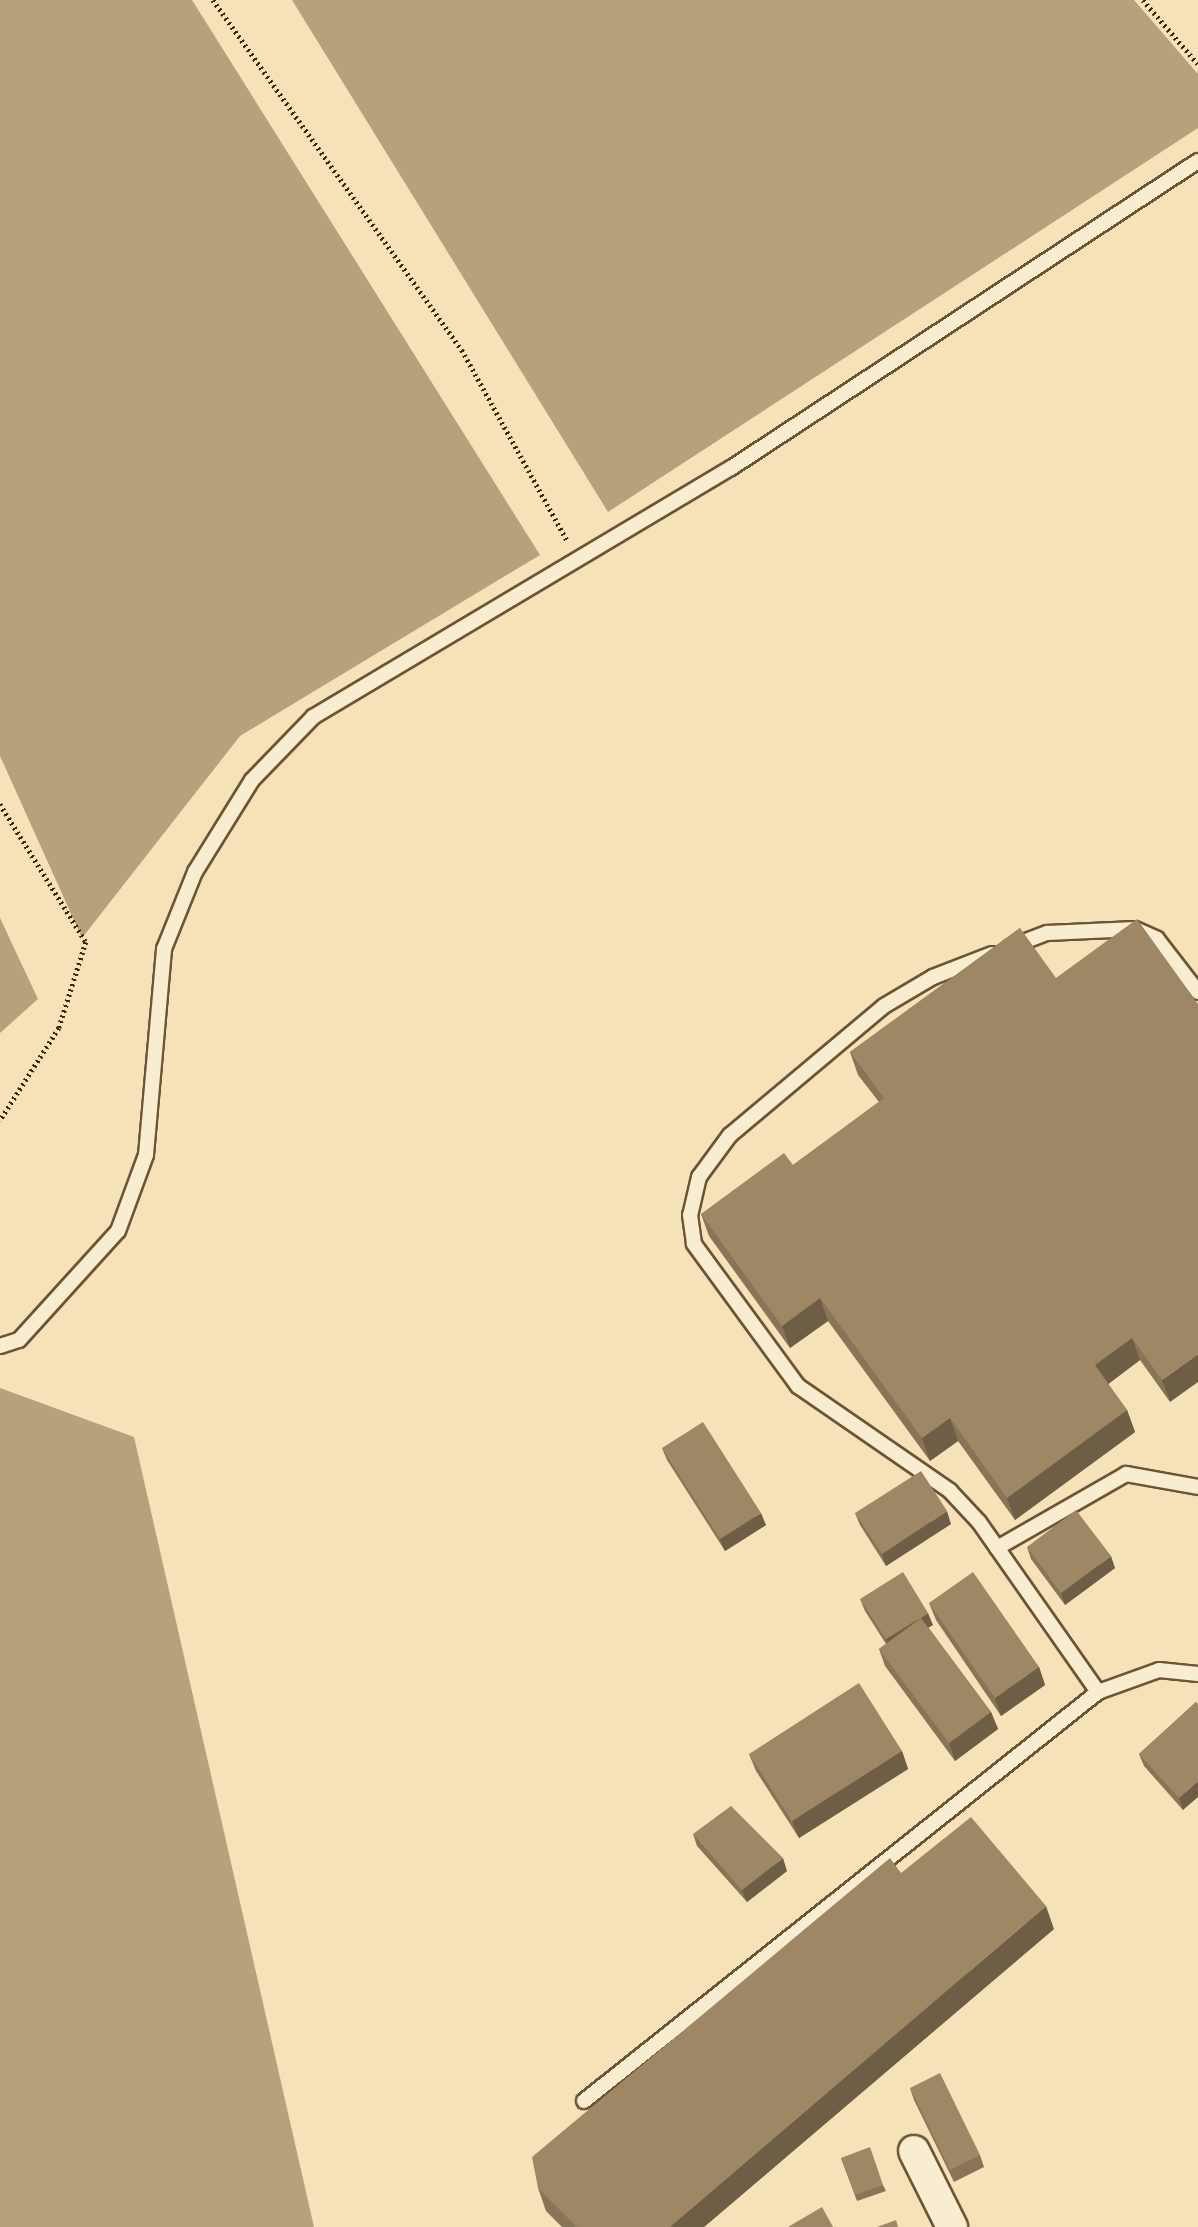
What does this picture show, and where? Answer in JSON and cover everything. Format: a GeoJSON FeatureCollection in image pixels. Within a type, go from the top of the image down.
{"type":"FeatureCollection","features":[{"type":"Feature","properties":{"kind":"street"},"geometry":{"type":"LineString","coordinates":[[914,2151],[952,2227]]}},
{"type":"Feature","properties":{"kind":"lane"},"geometry":{"type":"LineString","coordinates":[[0,1346],[19,1340],[118,1231],[146,1155],[164,949],[195,872],[252,780],[313,716],[731,468],[1198,161]]}},
{"type":"Feature","properties":{"kind":"lane"},"geometry":{"type":"LineString","coordinates":[[1098,1692],[997,1548],[950,1491],[798,1386],[694,1244],[690,1216],[699,1177],[730,1136],[884,1006],[933,977],[1047,933],[1135,929],[1157,939],[1198,992]]}},
{"type":"Feature","properties":{"kind":"lane"},"geometry":{"type":"LineString","coordinates":[[997,1548],[1126,1474],[1198,1487]]}},
{"type":"Feature","properties":{"kind":"lane"},"geometry":{"type":"LineString","coordinates":[[584,2101],[1098,1692],[1158,1670],[1198,1674]]}},
{"type":"Feature","properties":{"kind":"path"},"geometry":{"type":"LineString","coordinates":[[214,0],[462,350],[578,559]]}},
{"type":"Feature","properties":{"kind":"path"},"geometry":{"type":"LineString","coordinates":[[1143,0],[1198,64]]}},
{"type":"Feature","properties":{"kind":"path"},"geometry":{"type":"LineString","coordinates":[[0,804],[86,942],[59,1028],[0,1121]]}},
{"type":"Feature","properties":{"kind":"shaded area"},"geometry":{"type":"Polygon","coordinates":[[[0,0],[192,0],[540,555],[240,736],[82,938],[0,756],[0,0]]]}},
{"type":"Feature","properties":{"kind":"shaded area"},"geometry":{"type":"Polygon","coordinates":[[[292,0],[1134,0],[1198,74],[1198,128],[608,512],[292,0]]]}},
{"type":"Feature","properties":{"kind":"shaded area"},"geometry":{"type":"Polygon","coordinates":[[[0,918],[38,999],[0,1033],[0,918]]]}},
{"type":"Feature","properties":{"kind":"shaded area"},"geometry":{"type":"Polygon","coordinates":[[[0,1388],[134,1437],[314,2227],[0,2227],[0,1388]]]}},
{"type":"Feature","properties":{"kind":"building"},"geometry":{"type":"Polygon","coordinates":[[[1137,919],[1198,1004],[1198,1354],[1162,1380],[1132,1338],[1095,1365],[1127,1410],[1007,1498],[950,1418],[922,1438],[820,1298],[782,1326],[701,1214],[784,1153],[793,1165],[884,1098],[850,1052],[1020,928],[1056,978],[1137,919]]]}},
{"type":"Feature","properties":{"kind":"building"},"geometry":{"type":"Polygon","coordinates":[[[703,1422],[761,1513],[720,1539],[662,1448],[703,1422]]]}},
{"type":"Feature","properties":{"kind":"building"},"geometry":{"type":"Polygon","coordinates":[[[921,1471],[947,1511],[882,1554],[855,1513],[921,1471]]]}},
{"type":"Feature","properties":{"kind":"building"},"geometry":{"type":"Polygon","coordinates":[[[1076,1510],[1111,1556],[1061,1593],[1027,1547],[1076,1510]]]}},
{"type":"Feature","properties":{"kind":"building"},"geometry":{"type":"Polygon","coordinates":[[[903,1572],[928,1613],[886,1639],[860,1599],[903,1572]]]}},
{"type":"Feature","properties":{"kind":"building"},"geometry":{"type":"Polygon","coordinates":[[[973,1572],[1039,1667],[995,1698],[929,1603],[973,1572]]]}},
{"type":"Feature","properties":{"kind":"building"},"geometry":{"type":"Polygon","coordinates":[[[921,1618],[991,1712],[949,1743],[879,1649],[921,1618]]]}},
{"type":"Feature","properties":{"kind":"building"},"geometry":{"type":"Polygon","coordinates":[[[859,1683],[902,1751],[792,1821],[749,1754],[859,1683]]]}},
{"type":"Feature","properties":{"kind":"building"},"geometry":{"type":"Polygon","coordinates":[[[1196,1702],[1198,1781],[1179,1798],[1139,1754],[1196,1702]]]}},
{"type":"Feature","properties":{"kind":"building"},"geometry":{"type":"Polygon","coordinates":[[[731,1806],[783,1858],[742,1890],[693,1834],[731,1806]]]}},
{"type":"Feature","properties":{"kind":"building"},"geometry":{"type":"Polygon","coordinates":[[[971,1817],[1046,1906],[670,2227],[577,2227],[538,2188],[532,2157],[890,1858],[901,1873],[971,1817]]]}},
{"type":"Feature","properties":{"kind":"building"},"geometry":{"type":"Polygon","coordinates":[[[940,2073],[980,2155],[950,2170],[910,2088],[940,2073]]]}},
{"type":"Feature","properties":{"kind":"building"},"geometry":{"type":"Polygon","coordinates":[[[870,2147],[883,2185],[855,2195],[841,2158],[870,2147]]]}},
{"type":"Feature","properties":{"kind":"building"},"geometry":{"type":"Polygon","coordinates":[[[822,2207],[833,2227],[788,2227],[822,2207]]]}},
{"type":"Feature","properties":{"kind":"building"},"geometry":{"type":"Polygon","coordinates":[[[896,2220],[898,2227],[877,2227],[896,2220]]]}}]}
